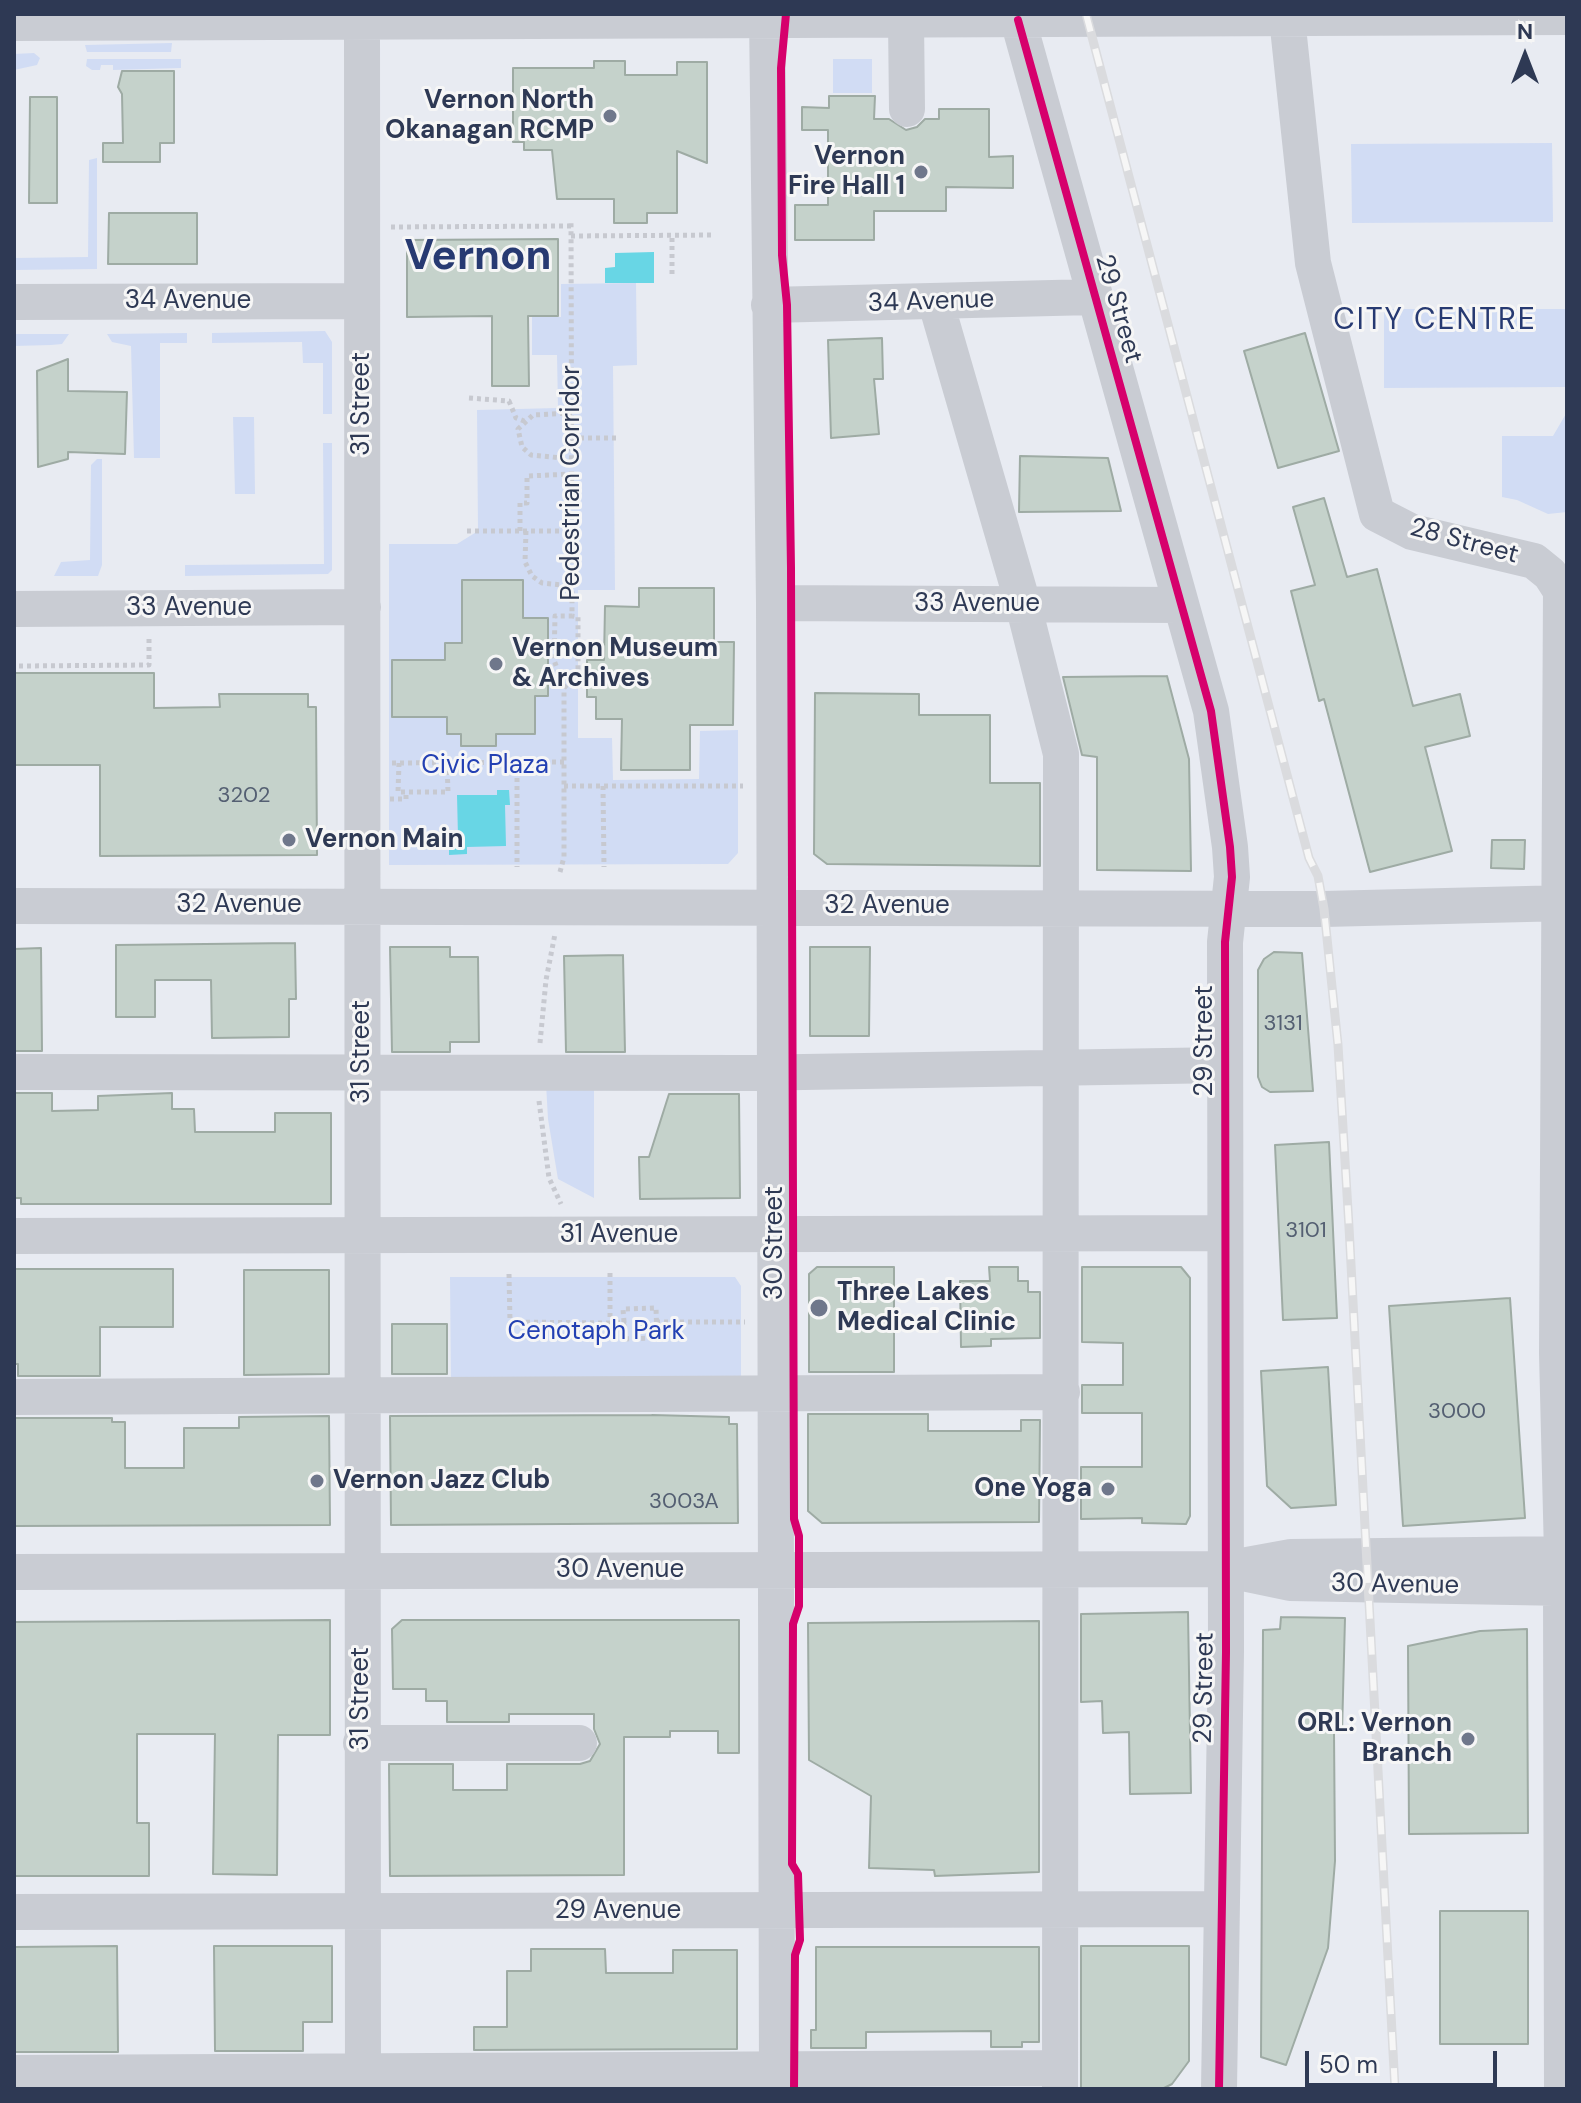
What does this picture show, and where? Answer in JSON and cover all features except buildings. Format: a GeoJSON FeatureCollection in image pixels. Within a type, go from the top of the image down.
{"type":"FeatureCollection","features":[{"type":"Feature","properties":{"kind":"street","name":"30 Street"},"geometry":{"type":"LineString","coordinates":[[767,17],[774,603],[777,2080]]}},
{"type":"Feature","properties":{"kind":"street"},"geometry":{"type":"LineString","coordinates":[[14,23],[362,18],[1018,20],[1567,17]]}},
{"type":"Feature","properties":{"kind":"street","name":"31 Street"},"geometry":{"type":"LineString","coordinates":[[362,18],[360,1572],[363,2080]]}},
{"type":"Feature","properties":{"kind":"street","name":"28 Street"},"geometry":{"type":"LineString","coordinates":[[1287,18],[1313,263],[1377,514],[1412,532],[1534,561],[1550,574],[1561,591],[1564,903],[1557,1353],[1564,1571],[1562,2089]]}},
{"type":"Feature","properties":{"kind":"street"},"geometry":{"type":"LineString","coordinates":[[906,20],[907,109]]}},
{"type":"Feature","properties":{"kind":"street","name":"29 Street"},"geometry":{"type":"LineString","coordinates":[[1018,20],[1211,711],[1230,847],[1225,1065],[1226,1652],[1219,2089]]}},
{"type":"Feature","properties":{"kind":"street","name":"34 Avenue"},"geometry":{"type":"LineString","coordinates":[[769,305],[1093,297]]}},
{"type":"Feature","properties":{"kind":"street","name":"34 Avenue"},"geometry":{"type":"LineString","coordinates":[[14,302],[362,301]]}},
{"type":"Feature","properties":{"kind":"street"},"geometry":{"type":"LineString","coordinates":[[14,2073],[363,2080],[1060,2078],[1061,754],[1023,604],[936,303]]}},
{"type":"Feature","properties":{"kind":"street","name":"33 Avenue"},"geometry":{"type":"LineString","coordinates":[[774,603],[1180,605]]}},
{"type":"Feature","properties":{"kind":"street","name":"33 Avenue"},"geometry":{"type":"LineString","coordinates":[[14,609],[363,607]]}},
{"type":"Feature","properties":{"kind":"street","name":"32 Avenue"},"geometry":{"type":"LineString","coordinates":[[14,906],[1229,908],[1564,903]]}},
{"type":"Feature","properties":{"kind":"street"},"geometry":{"type":"LineString","coordinates":[[14,1072],[775,1072],[1225,1065]]}},
{"type":"Feature","properties":{"kind":"street","name":"31 Avenue"},"geometry":{"type":"LineString","coordinates":[[14,1236],[1225,1233]]}},
{"type":"Feature","properties":{"kind":"street"},"geometry":{"type":"LineString","coordinates":[[14,1397],[1062,1392]]}},
{"type":"Feature","properties":{"kind":"street","name":"30 Avenue"},"geometry":{"type":"LineString","coordinates":[[14,1572],[1225,1569],[1291,1557],[1564,1571]]}},
{"type":"Feature","properties":{"kind":"street","name":"30 Avenue"},"geometry":{"type":"LineString","coordinates":[[1225,1569],[1290,1583],[1564,1571]]}},
{"type":"Feature","properties":{"kind":"street"},"geometry":{"type":"LineString","coordinates":[[1226,1652],[1232,1622],[1243,1601],[1264,1587],[1290,1583]]}},
{"type":"Feature","properties":{"kind":"street"},"geometry":{"type":"LineString","coordinates":[[361,1743],[579,1743]]}},
{"type":"Feature","properties":{"kind":"street","name":"29 Avenue"},"geometry":{"type":"LineString","coordinates":[[14,1912],[1221,1909]]}},
{"type":"Feature","properties":{"kind":"path"},"geometry":{"type":"LineString","coordinates":[[672,235],[672,274]]}},
{"type":"Feature","properties":{"kind":"path"},"geometry":{"type":"LineString","coordinates":[[571,236],[715,235]]}},
{"type":"Feature","properties":{"kind":"path"},"geometry":{"type":"LineString","coordinates":[[469,398],[509,401],[516,418],[524,421]]}},
{"type":"Feature","properties":{"kind":"path"},"geometry":{"type":"LineString","coordinates":[[572,413],[545,413],[524,421],[518,429],[519,439],[531,455],[572,459]]}},
{"type":"Feature","properties":{"kind":"path"},"geometry":{"type":"LineString","coordinates":[[572,438],[618,438]]}},
{"type":"Feature","properties":{"kind":"path"},"geometry":{"type":"LineString","coordinates":[[572,474],[527,476],[527,503],[520,503],[525,562],[532,576],[542,583],[572,586]]}},
{"type":"Feature","properties":{"kind":"path"},"geometry":{"type":"LineString","coordinates":[[467,531],[572,531]]}},
{"type":"Feature","properties":{"kind":"path"},"geometry":{"type":"LineString","coordinates":[[564,688],[578,672],[578,617],[572,616]]}},
{"type":"Feature","properties":{"kind":"path"},"geometry":{"type":"LineString","coordinates":[[19,666],[149,665],[149,631]]}},
{"type":"Feature","properties":{"kind":"path"},"geometry":{"type":"LineString","coordinates":[[517,762],[517,867]]}},
{"type":"Feature","properties":{"kind":"path"},"geometry":{"type":"LineString","coordinates":[[387,763],[564,762]]}},
{"type":"Feature","properties":{"kind":"path"},"geometry":{"type":"LineString","coordinates":[[399,763],[398,792],[448,792],[447,763]]}},
{"type":"Feature","properties":{"kind":"path"},"geometry":{"type":"LineString","coordinates":[[564,786],[743,786]]}},
{"type":"Feature","properties":{"kind":"path"},"geometry":{"type":"LineString","coordinates":[[603,786],[604,867]]}},
{"type":"Feature","properties":{"kind":"path"},"geometry":{"type":"LineString","coordinates":[[387,799],[406,799],[406,792]]}},
{"type":"Feature","properties":{"kind":"path"},"geometry":{"type":"LineString","coordinates":[[610,1273],[610,1323]]}},
{"type":"Feature","properties":{"kind":"path"},"geometry":{"type":"LineString","coordinates":[[509,1274],[510,1322],[624,1322]]}},
{"type":"Feature","properties":{"kind":"path"},"geometry":{"type":"LineString","coordinates":[[656,1308],[657,1338],[624,1339],[624,1322],[623,1309],[656,1308]]}},
{"type":"Feature","properties":{"kind":"path"},"geometry":{"type":"LineString","coordinates":[[656,1322],[745,1322]]}},
{"type":"Feature","properties":{"kind":"green space"},"geometry":{"type":"Polygon","coordinates":[[[172,43],[171,52],[87,52],[85,45],[172,43]]]}},
{"type":"Feature","properties":{"kind":"green space"},"geometry":{"type":"Polygon","coordinates":[[[34,53],[40,58],[37,65],[14,70],[14,54],[34,53]]]}},
{"type":"Feature","properties":{"kind":"green space"},"geometry":{"type":"Polygon","coordinates":[[[87,59],[181,59],[181,68],[113,70],[113,65],[101,65],[100,70],[92,70],[86,66],[87,59]]]}},
{"type":"Feature","properties":{"kind":"green space"},"geometry":{"type":"Polygon","coordinates":[[[833,59],[872,59],[872,93],[833,93],[833,59]]]}},
{"type":"Feature","properties":{"kind":"green space"},"geometry":{"type":"Polygon","coordinates":[[[1552,143],[1553,222],[1352,223],[1351,144],[1552,143]]]}},
{"type":"Feature","properties":{"kind":"green space"},"geometry":{"type":"Polygon","coordinates":[[[97,158],[97,269],[14,270],[14,258],[88,257],[89,160],[97,158]]]}},
{"type":"Feature","properties":{"kind":"green space","name":"Civic Plaza"},"geometry":{"type":"Polygon","coordinates":[[[636,283],[637,365],[613,366],[615,590],[578,590],[578,738],[612,738],[613,780],[699,779],[700,731],[738,730],[738,853],[728,864],[389,865],[389,544],[457,544],[478,531],[477,410],[558,408],[557,355],[532,355],[532,317],[561,317],[561,284],[636,283]]]}},
{"type":"Feature","properties":{"kind":"green space"},"geometry":{"type":"Polygon","coordinates":[[[1384,309],[1567,309],[1567,387],[1384,388],[1384,309]]]}},
{"type":"Feature","properties":{"kind":"green space"},"geometry":{"type":"Polygon","coordinates":[[[325,331],[332,342],[332,414],[323,414],[323,363],[303,363],[302,342],[212,343],[212,333],[325,331]]]}},
{"type":"Feature","properties":{"kind":"green space"},"geometry":{"type":"Polygon","coordinates":[[[187,333],[187,343],[160,343],[160,458],[134,458],[131,346],[112,342],[107,334],[187,333]]]}},
{"type":"Feature","properties":{"kind":"green space"},"geometry":{"type":"Polygon","coordinates":[[[14,334],[69,334],[62,344],[14,346],[14,334]]]}},
{"type":"Feature","properties":{"kind":"green space"},"geometry":{"type":"Polygon","coordinates":[[[1567,412],[1567,512],[1548,514],[1502,497],[1502,436],[1553,436],[1567,412]]]}},
{"type":"Feature","properties":{"kind":"green space"},"geometry":{"type":"Polygon","coordinates":[[[233,417],[254,417],[255,494],[235,494],[233,417]]]}},
{"type":"Feature","properties":{"kind":"green space"},"geometry":{"type":"Polygon","coordinates":[[[323,443],[332,443],[332,570],[328,574],[185,576],[185,565],[324,564],[323,443]]]}},
{"type":"Feature","properties":{"kind":"green space"},"geometry":{"type":"Polygon","coordinates":[[[102,459],[102,565],[98,576],[54,576],[61,562],[90,560],[91,465],[102,459]]]}},
{"type":"Feature","properties":{"kind":"green space"},"geometry":{"type":"Polygon","coordinates":[[[546,1083],[594,1083],[594,1198],[558,1179],[548,1119],[546,1083]]]}},
{"type":"Feature","properties":{"kind":"green space","name":"Cenotaph Park"},"geometry":{"type":"Polygon","coordinates":[[[450,1277],[735,1277],[741,1286],[741,1386],[451,1385],[450,1277]]]}},
{"type":"Feature","properties":{"kind":"water"},"geometry":{"type":"Polygon","coordinates":[[[654,252],[654,283],[605,283],[605,268],[615,267],[615,253],[654,252]]]}},
{"type":"Feature","properties":{"kind":"water"},"geometry":{"type":"Polygon","coordinates":[[[497,790],[509,790],[510,805],[505,805],[506,846],[467,847],[467,854],[449,855],[449,838],[458,837],[457,795],[497,795],[497,790]]]}},
{"type":"Feature","properties":{"kind":"railway"},"geometry":{"type":"LineString","coordinates":[[1086,14],[1309,858],[1318,876],[1324,909],[1338,1045],[1349,1227],[1395,2089]]}},
{"type":"Feature","properties":{"kind":"cycle path"},"geometry":{"type":"LineString","coordinates":[[786,14],[781,68],[782,255],[787,305],[791,568],[794,1519],[799,1536],[799,1606],[793,1624],[792,1864],[798,1874],[800,1940],[795,1955],[794,2089]]}},
{"type":"Feature","properties":{"kind":"cycle path"},"geometry":{"type":"LineString","coordinates":[[1018,20],[1211,711],[1230,847],[1232,877],[1225,942],[1226,1652],[1219,2089]]}},
{"type":"Feature","properties":{"kind":"place","name":"Vernon North Okanagan RCMP"},"geometry":{"type":"Point","coordinates":[610,116]}},
{"type":"Feature","properties":{"kind":"place","name":"Vernon Fire Hall 1"},"geometry":{"type":"Point","coordinates":[921,172]}},
{"type":"Feature","properties":{"kind":"place","name":"Vernon Museum & Archives"},"geometry":{"type":"Point","coordinates":[496,664]}},
{"type":"Feature","properties":{"kind":"place","name":"Vernon Main"},"geometry":{"type":"Point","coordinates":[289,840]}},
{"type":"Feature","properties":{"kind":"place","name":"Three Lakes Medical Clinic"},"geometry":{"type":"Point","coordinates":[819,1308]}},
{"type":"Feature","properties":{"kind":"place","name":"Vernon Jazz Club"},"geometry":{"type":"Point","coordinates":[317,1481]}},
{"type":"Feature","properties":{"kind":"place","name":"One Yoga"},"geometry":{"type":"Point","coordinates":[1108,1489]}},
{"type":"Feature","properties":{"kind":"place","name":"ORL: Vernon Branch"},"geometry":{"type":"Point","coordinates":[1468,1739]}},
{"type":"Feature","properties":{"kind":"district","name":"Vernon"},"geometry":{"type":"Point","coordinates":[478,258]}},
{"type":"Feature","properties":{"kind":"district","name":"CITY CENTRE"},"geometry":{"type":"Point","coordinates":[1435,321]}}]}
